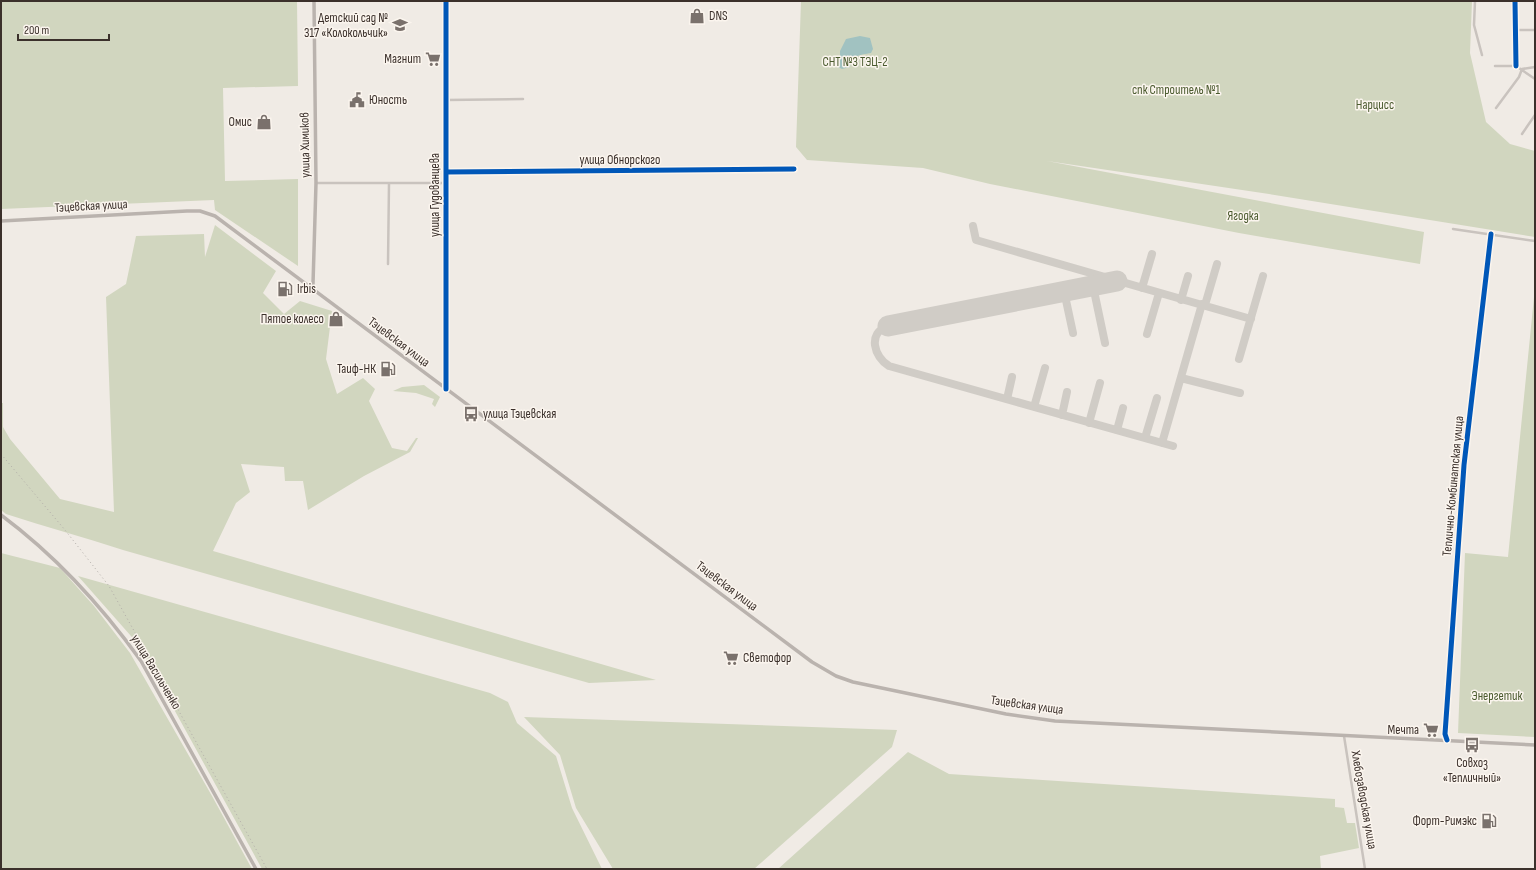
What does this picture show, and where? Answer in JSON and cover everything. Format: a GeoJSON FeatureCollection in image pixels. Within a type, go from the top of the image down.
{"type":"FeatureCollection","features":[{"type":"Feature","properties":{"kind":"main road","name":"улица Химиков"},"geometry":{"type":"LineString","coordinates":[[310,287],[313,284],[316,183],[314,1]]}},
{"type":"Feature","properties":{"kind":"main road","name":"улица Гудованцева"},"geometry":{"type":"LineString","coordinates":[[446,1],[446,389]]}},
{"type":"Feature","properties":{"kind":"main road","name":"Тэцевская улица"},"geometry":{"type":"LineString","coordinates":[[1,221],[200,210],[215,216],[812,662],[836,676],[860,683],[1006,714],[1040,719],[1535,745]]}},
{"type":"Feature","properties":{"kind":"main road","name":"улица Васильченко"},"geometry":{"type":"LineString","coordinates":[[1,515],[44,549],[69,573],[131,647],[141,661],[256,869]]}},
{"type":"Feature","properties":{"kind":"street"},"geometry":{"type":"LineString","coordinates":[[1475,1],[1474,25],[1482,55]]}},
{"type":"Feature","properties":{"kind":"street"},"geometry":{"type":"LineString","coordinates":[[1515,1],[1516,66]]}},
{"type":"Feature","properties":{"kind":"street"},"geometry":{"type":"LineString","coordinates":[[1516,30],[1535,30]]}},
{"type":"Feature","properties":{"kind":"street"},"geometry":{"type":"LineString","coordinates":[[1495,66],[1516,66],[1535,79]]}},
{"type":"Feature","properties":{"kind":"street"},"geometry":{"type":"LineString","coordinates":[[1522,69],[1535,66]]}},
{"type":"Feature","properties":{"kind":"street"},"geometry":{"type":"LineString","coordinates":[[1496,108],[1519,77],[1522,69]]}},
{"type":"Feature","properties":{"kind":"street"},"geometry":{"type":"LineString","coordinates":[[446,100],[523,99]]}},
{"type":"Feature","properties":{"kind":"street"},"geometry":{"type":"LineString","coordinates":[[1522,134],[1535,115]]}},
{"type":"Feature","properties":{"kind":"street","name":"улица Обнорского"},"geometry":{"type":"LineString","coordinates":[[446,172],[794,169]]}},
{"type":"Feature","properties":{"kind":"street"},"geometry":{"type":"LineString","coordinates":[[316,183],[446,183]]}},
{"type":"Feature","properties":{"kind":"street"},"geometry":{"type":"LineString","coordinates":[[388,264],[389,183]]}},
{"type":"Feature","properties":{"kind":"street"},"geometry":{"type":"LineString","coordinates":[[1453,228],[1535,241]]}},
{"type":"Feature","properties":{"kind":"street","name":"Теплично-Комбинатская улица"},"geometry":{"type":"LineString","coordinates":[[1446,740],[1445,727],[1464,472],[1491,234]]}},
{"type":"Feature","properties":{"kind":"street","name":"Хлебозаводская улица"},"geometry":{"type":"LineString","coordinates":[[1344,735],[1365,869]]}},
{"type":"Feature","properties":{"kind":"green space"},"geometry":{"type":"Polygon","coordinates":[[[1,1],[297,1],[298,86],[223,88],[225,181],[298,179],[298,266],[215,210],[214,200],[1,209],[1,1]]]}},
{"type":"Feature","properties":{"kind":"green space"},"geometry":{"type":"Polygon","coordinates":[[[801,1],[1472,1],[1470,53],[1486,122],[1510,144],[1535,151],[1535,237],[1269,194],[1047,161],[1424,232],[1420,264],[1239,233],[990,184],[923,168],[807,160],[796,147],[801,1]]]}},
{"type":"Feature","properties":{"kind":"green space"},"geometry":{"type":"Polygon","coordinates":[[[215,225],[276,271],[263,293],[284,314],[300,301],[332,311],[326,359],[337,394],[363,378],[375,389],[369,401],[392,448],[407,451],[416,438],[418,438],[410,452],[364,476],[308,510],[303,481],[285,481],[284,467],[241,464],[250,492],[236,503],[213,551],[656,680],[589,683],[123,550],[6,514],[1,510],[1,403],[3,403],[3,427],[10,439],[60,499],[114,512],[106,297],[126,284],[136,236],[204,234],[205,257],[215,225]]]}},
{"type":"Feature","properties":{"kind":"green space","name":"Энергетик"},"geometry":{"type":"Polygon","coordinates":[[[1535,287],[1535,737],[1458,733],[1465,553],[1508,557],[1535,287]]]}},
{"type":"Feature","properties":{"kind":"green space"},"geometry":{"type":"Polygon","coordinates":[[[424,385],[440,397],[435,407],[432,404],[434,399],[416,393],[393,391],[402,387],[424,385]]]}},
{"type":"Feature","properties":{"kind":"green space"},"geometry":{"type":"Polygon","coordinates":[[[1,553],[60,568],[94,606],[130,653],[252,869],[1,869],[1,553]]]}},
{"type":"Feature","properties":{"kind":"green space"},"geometry":{"type":"Polygon","coordinates":[[[78,576],[490,693],[508,702],[517,723],[556,756],[572,808],[602,869],[262,869],[138,644],[78,576]]]}},
{"type":"Feature","properties":{"kind":"green space"},"geometry":{"type":"Polygon","coordinates":[[[524,717],[897,730],[892,747],[754,869],[613,869],[576,808],[560,755],[524,717]]]}},
{"type":"Feature","properties":{"kind":"green space"},"geometry":{"type":"Polygon","coordinates":[[[908,752],[949,774],[1335,799],[1335,807],[1344,808],[1347,823],[1355,823],[1359,848],[1320,856],[1321,869],[778,869],[908,752]]]}},
{"type":"Feature","properties":{"kind":"water"},"geometry":{"type":"Polygon","coordinates":[[[860,36],[870,38],[873,49],[871,53],[854,58],[850,67],[842,69],[838,67],[837,61],[840,59],[840,51],[846,39],[860,36]]]}},
{"type":"Feature","properties":{"kind":"taxiway"},"geometry":{"type":"LineString","coordinates":[[973,226],[976,240],[1251,319]]}},
{"type":"Feature","properties":{"kind":"taxiway"},"geometry":{"type":"LineString","coordinates":[[1142,288],[1152,254]]}},
{"type":"Feature","properties":{"kind":"taxiway"},"geometry":{"type":"LineString","coordinates":[[1205,305],[1217,264]]}},
{"type":"Feature","properties":{"kind":"taxiway"},"geometry":{"type":"LineString","coordinates":[[1181,300],[1188,276]]}},
{"type":"Feature","properties":{"kind":"taxiway"},"geometry":{"type":"LineString","coordinates":[[1239,359],[1263,276]]}},
{"type":"Feature","properties":{"kind":"taxiway"},"geometry":{"type":"LineString","coordinates":[[1093,286],[1105,343]]}},
{"type":"Feature","properties":{"kind":"taxiway"},"geometry":{"type":"LineString","coordinates":[[1064,291],[1073,333]]}},
{"type":"Feature","properties":{"kind":"taxiway"},"geometry":{"type":"LineString","coordinates":[[1147,334],[1159,293]]}},
{"type":"Feature","properties":{"kind":"taxiway"},"geometry":{"type":"LineString","coordinates":[[1162,443],[1202,304]]}},
{"type":"Feature","properties":{"kind":"taxiway"},"geometry":{"type":"LineString","coordinates":[[888,326],[881,329],[877,334],[875,345],[880,357],[889,366],[1173,446]]}},
{"type":"Feature","properties":{"kind":"taxiway"},"geometry":{"type":"LineString","coordinates":[[1034,407],[1045,368]]}},
{"type":"Feature","properties":{"kind":"taxiway"},"geometry":{"type":"LineString","coordinates":[[1007,399],[1012,377]]}},
{"type":"Feature","properties":{"kind":"taxiway"},"geometry":{"type":"LineString","coordinates":[[1181,378],[1240,393]]}},
{"type":"Feature","properties":{"kind":"taxiway"},"geometry":{"type":"LineString","coordinates":[[1089,423],[1100,383]]}},
{"type":"Feature","properties":{"kind":"taxiway"},"geometry":{"type":"LineString","coordinates":[[1062,415],[1067,392]]}},
{"type":"Feature","properties":{"kind":"taxiway"},"geometry":{"type":"LineString","coordinates":[[1145,438],[1157,398]]}},
{"type":"Feature","properties":{"kind":"taxiway"},"geometry":{"type":"LineString","coordinates":[[1117,430],[1123,408]]}},
{"type":"Feature","properties":{"kind":"runway"},"geometry":{"type":"LineString","coordinates":[[888,326],[1117,281]]}},
{"type":"Feature","properties":{"kind":"railway"},"geometry":{"type":"LineString","coordinates":[[1,454],[65,530],[109,586],[267,869]]}},
{"type":"Feature","properties":{"kind":"cycle path"},"geometry":{"type":"LineString","coordinates":[[446,1],[446,389]]}},
{"type":"Feature","properties":{"kind":"cycle path"},"geometry":{"type":"LineString","coordinates":[[1515,1],[1516,66]]}},
{"type":"Feature","properties":{"kind":"cycle path"},"geometry":{"type":"LineString","coordinates":[[446,172],[794,169]]}},
{"type":"Feature","properties":{"kind":"cycle path"},"geometry":{"type":"LineString","coordinates":[[1447,740],[1445,734],[1464,465],[1491,234]]}},
{"type":"Feature","properties":{"kind":"place","name":"DNS"},"geometry":{"type":"Point","coordinates":[697,16]}},
{"type":"Feature","properties":{"kind":"place","name":"Детский сад № 317 «Колокольчик»"},"geometry":{"type":"Point","coordinates":[400,25]}},
{"type":"Feature","properties":{"kind":"place","name":"Магнит"},"geometry":{"type":"Point","coordinates":[433,59]}},
{"type":"Feature","properties":{"kind":"place","name":"Юность"},"geometry":{"type":"Point","coordinates":[357,100]}},
{"type":"Feature","properties":{"kind":"place","name":"Омис"},"geometry":{"type":"Point","coordinates":[264,122]}},
{"type":"Feature","properties":{"kind":"place","name":"Irbis"},"geometry":{"type":"Point","coordinates":[285,289]}},
{"type":"Feature","properties":{"kind":"place","name":"Пятое колесо"},"geometry":{"type":"Point","coordinates":[336,319]}},
{"type":"Feature","properties":{"kind":"place","name":"Таиф-НК"},"geometry":{"type":"Point","coordinates":[388,369]}},
{"type":"Feature","properties":{"kind":"place","name":"улица Тэцевская"},"geometry":{"type":"Point","coordinates":[471,414]}},
{"type":"Feature","properties":{"kind":"place","name":"Светофор"},"geometry":{"type":"Point","coordinates":[731,658]}},
{"type":"Feature","properties":{"kind":"place","name":"Мечта"},"geometry":{"type":"Point","coordinates":[1431,730]}},
{"type":"Feature","properties":{"kind":"place","name":"Совхоз «Тепличный»"},"geometry":{"type":"Point","coordinates":[1472,745]}},
{"type":"Feature","properties":{"kind":"place","name":"Форт-Римэкс"},"geometry":{"type":"Point","coordinates":[1489,821]}},
{"type":"Feature","properties":{"kind":"park label","name":"СНТ №3 ТЭЦ-2"},"geometry":{"type":"Point","coordinates":[855,62]}},
{"type":"Feature","properties":{"kind":"park label","name":"спк Строитель №1"},"geometry":{"type":"Point","coordinates":[1176,90]}},
{"type":"Feature","properties":{"kind":"park label","name":"Нарцисс"},"geometry":{"type":"Point","coordinates":[1375,105]}},
{"type":"Feature","properties":{"kind":"park label","name":"Ягодка"},"geometry":{"type":"Point","coordinates":[1243,216]}}]}
